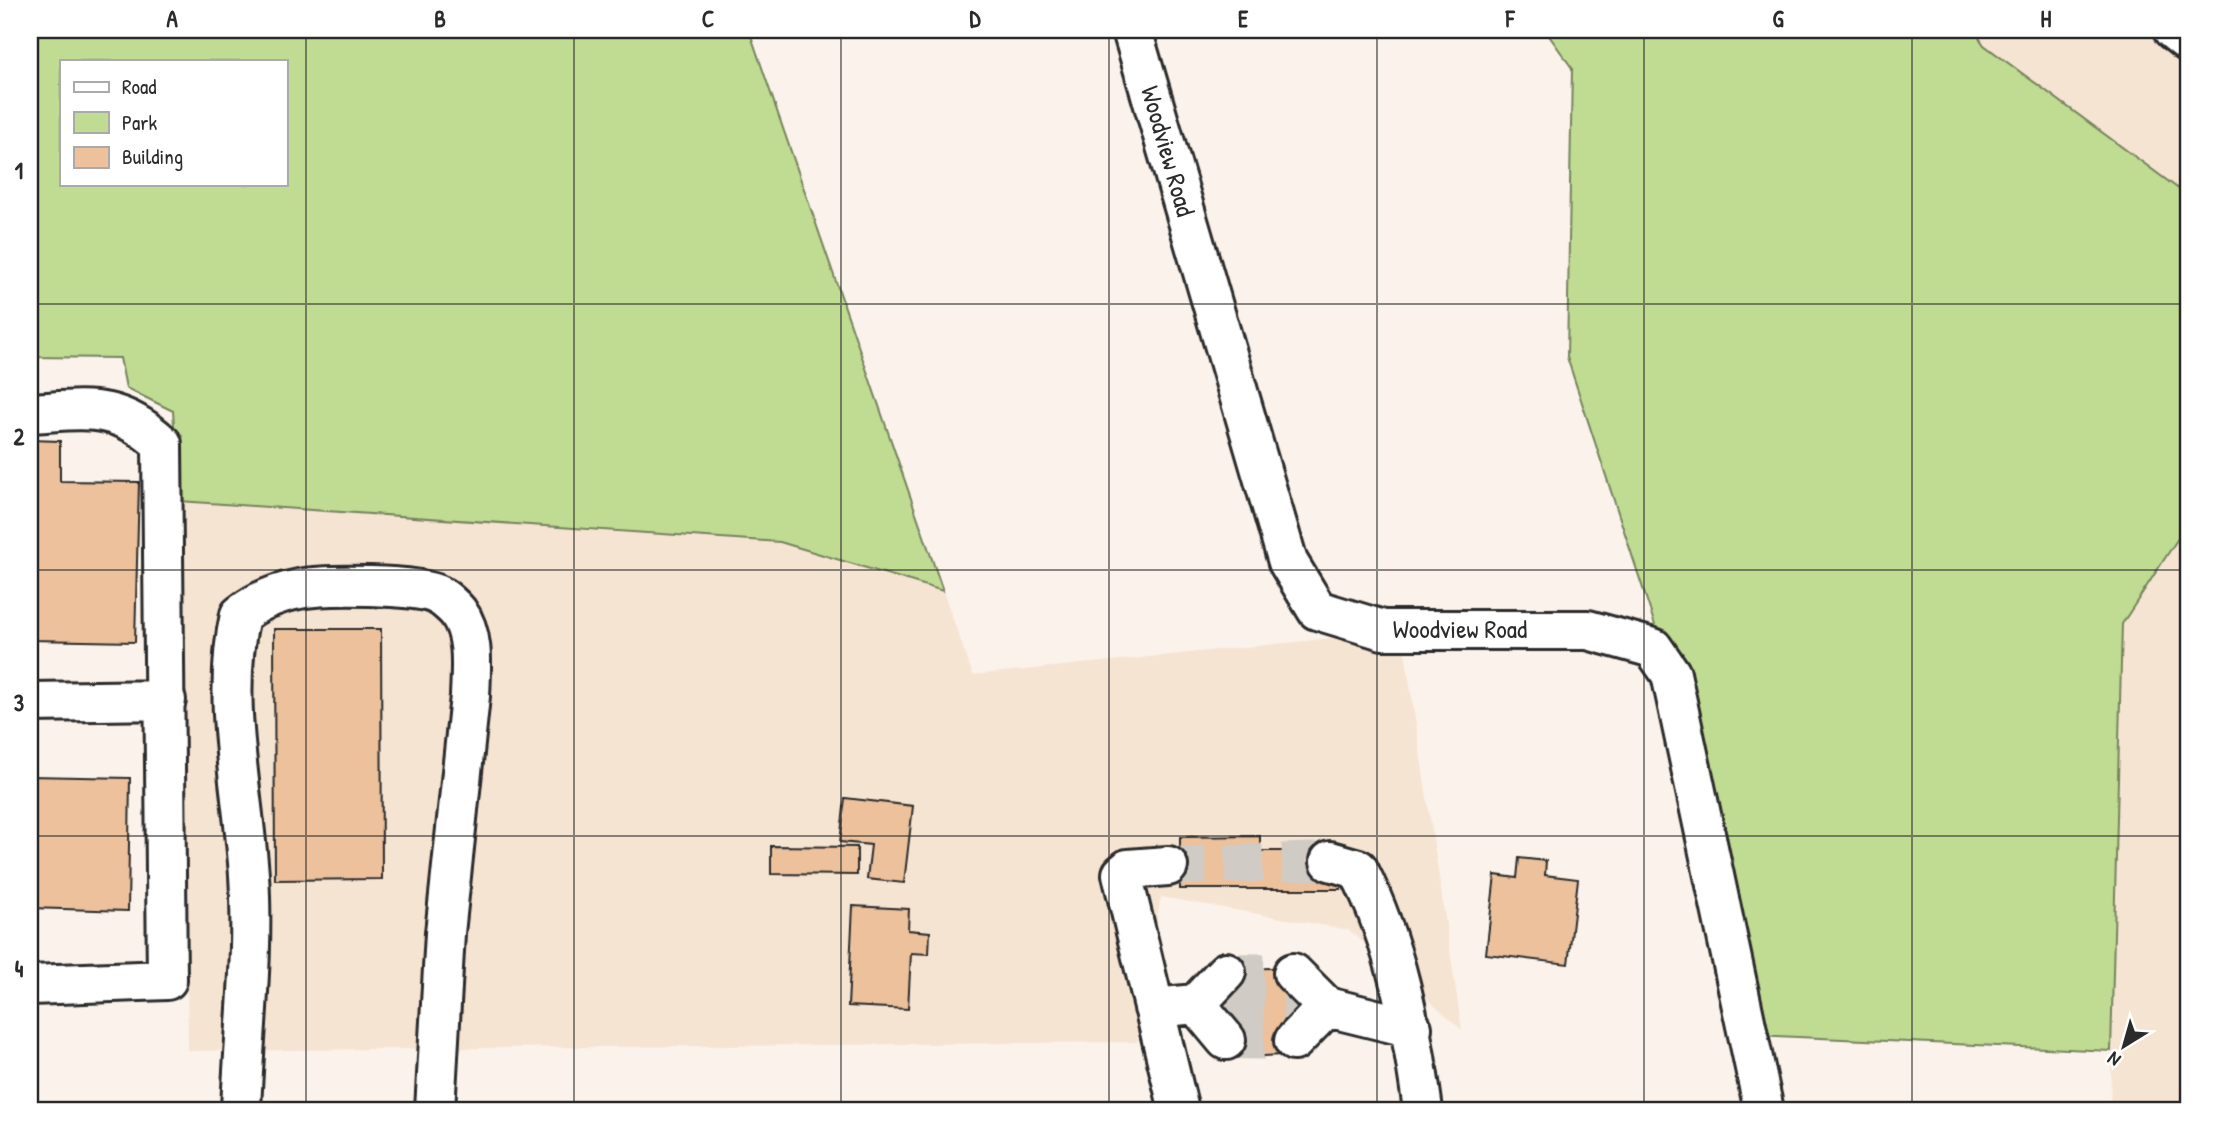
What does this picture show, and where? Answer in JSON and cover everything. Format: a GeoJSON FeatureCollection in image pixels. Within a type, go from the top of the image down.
{"type":"FeatureCollection","features":[{"type":"Feature","properties":{"kind":"lane","name":"Woodview Road"},"geometry":{"type":"LineString","coordinates":[[1132,30],[1288,562],[1317,610],[1383,630],[1588,630],[1653,648],[1671,674],[1764,1110]]}},
{"type":"Feature","properties":{"kind":"lane"},"geometry":{"type":"LineString","coordinates":[[2173,30],[2188,42]]}},
{"type":"Feature","properties":{"kind":"lane"},"geometry":{"type":"LineString","coordinates":[[30,413],[103,410],[142,425],[162,444],[167,980],[30,985]]}},
{"type":"Feature","properties":{"kind":"lane"},"geometry":{"type":"LineString","coordinates":[[241,1110],[248,997],[249,877],[231,681],[240,615],[254,604],[299,589],[368,587],[437,594],[459,612],[471,645],[470,696],[440,988],[435,1110]]}},
{"type":"Feature","properties":{"kind":"lane"},"geometry":{"type":"LineString","coordinates":[[30,702],[166,700]]}},
{"type":"Feature","properties":{"kind":"lane"},"geometry":{"type":"LineString","coordinates":[[1330,861],[1358,869],[1374,901],[1412,1028],[1423,1110]]}},
{"type":"Feature","properties":{"kind":"lane"},"geometry":{"type":"LineString","coordinates":[[1168,866],[1128,869],[1122,874],[1179,1110]]}},
{"type":"Feature","properties":{"kind":"lane"},"geometry":{"type":"LineString","coordinates":[[1154,1008],[1219,1005]]}},
{"type":"Feature","properties":{"kind":"lane"},"geometry":{"type":"LineString","coordinates":[[1302,1007],[1412,1028]]}},
{"type":"Feature","properties":{"kind":"shaded area"},"geometry":{"type":"Polygon","coordinates":[[[1974,30],[2188,30],[2188,198],[1984,45],[1974,30]]]}},
{"type":"Feature","properties":{"kind":"shaded area"},"geometry":{"type":"Polygon","coordinates":[[[179,502],[780,542],[943,591],[973,675],[1402,631],[1462,1030],[1349,930],[1161,897],[1137,1042],[188,1051],[179,502]]]}},
{"type":"Feature","properties":{"kind":"shaded area"},"geometry":{"type":"Polygon","coordinates":[[[2188,523],[2188,1110],[2110,1110],[2122,624],[2188,523]]]}},
{"type":"Feature","properties":{"kind":"green space"},"geometry":{"type":"Polygon","coordinates":[[[30,30],[749,30],[943,591],[780,542],[179,501],[173,411],[126,388],[120,358],[30,357],[30,30]]]}},
{"type":"Feature","properties":{"kind":"green space"},"geometry":{"type":"Polygon","coordinates":[[[1545,30],[1974,30],[1984,45],[2188,196],[2188,523],[2122,624],[2111,1051],[1753,1035],[1671,674],[1567,357],[1572,68],[1545,30]]]}},
{"type":"Feature","properties":{"kind":"building"},"geometry":{"type":"Polygon","coordinates":[[[30,440],[60,441],[60,481],[139,482],[135,642],[30,640],[30,440]]]}},
{"type":"Feature","properties":{"kind":"building"},"geometry":{"type":"Polygon","coordinates":[[[274,629],[381,629],[382,879],[275,880],[274,629]]]}},
{"type":"Feature","properties":{"kind":"building"},"geometry":{"type":"Polygon","coordinates":[[[30,776],[130,778],[128,911],[30,908],[30,776]]]}},
{"type":"Feature","properties":{"kind":"building"},"geometry":{"type":"Polygon","coordinates":[[[845,798],[913,806],[904,883],[867,879],[871,845],[840,842],[845,798]]]}},
{"type":"Feature","properties":{"kind":"building"},"geometry":{"type":"Polygon","coordinates":[[[1260,836],[1260,851],[1341,851],[1341,889],[1180,889],[1180,837],[1260,836]]]}},
{"type":"Feature","properties":{"kind":"building"},"geometry":{"type":"Polygon","coordinates":[[[771,846],[857,847],[857,875],[771,874],[771,846]]]}},
{"type":"Feature","properties":{"kind":"building"},"geometry":{"type":"Polygon","coordinates":[[[1519,858],[1546,861],[1545,875],[1578,879],[1568,964],[1486,954],[1495,875],[1517,878],[1519,858]]]}},
{"type":"Feature","properties":{"kind":"building"},"geometry":{"type":"Polygon","coordinates":[[[853,906],[909,909],[908,930],[930,932],[929,954],[911,953],[908,1009],[848,1006],[853,906]]]}},
{"type":"Feature","properties":{"kind":"building"},"geometry":{"type":"Polygon","coordinates":[[[1301,967],[1305,1054],[1242,1057],[1238,969],[1301,967]]]}},
{"type":"Feature","properties":{"kind":"tunnel"},"geometry":{"type":"LineString","coordinates":[[1168,866],[1330,861]]}},
{"type":"Feature","properties":{"kind":"tunnel"},"geometry":{"type":"LineString","coordinates":[[1226,972],[1293,973]]}},
{"type":"Feature","properties":{"kind":"tunnel"},"geometry":{"type":"LineString","coordinates":[[1226,1005],[1295,1006]]}},
{"type":"Feature","properties":{"kind":"tunnel"},"geometry":{"type":"LineString","coordinates":[[1226,1040],[1294,1041]]}}]}
